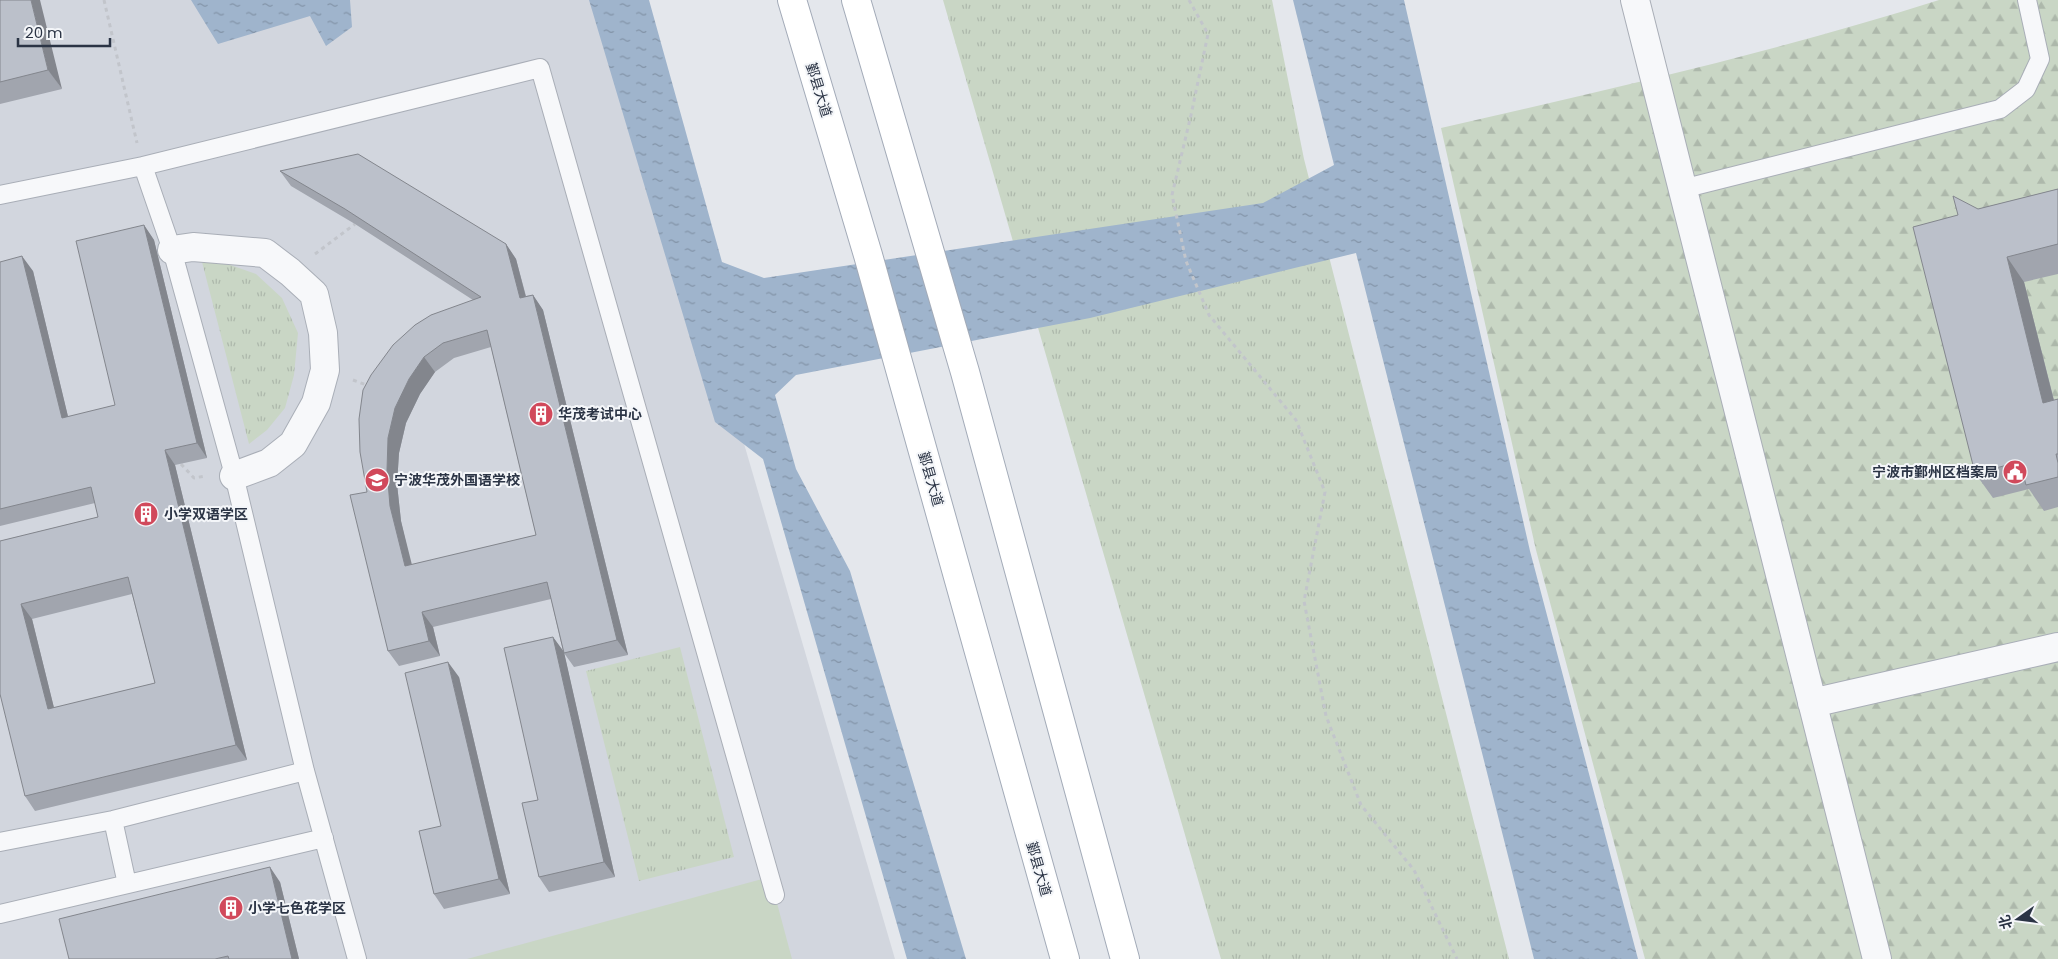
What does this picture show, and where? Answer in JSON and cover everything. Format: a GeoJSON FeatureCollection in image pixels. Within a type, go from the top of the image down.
{"type":"FeatureCollection","features":[{"type":"Feature","properties":{"kind":"main road","name":"鄞县大道"},"geometry":{"type":"LineString","coordinates":[[792,0],[868,254],[1064,959]]}},
{"type":"Feature","properties":{"kind":"main road"},"geometry":{"type":"LineString","coordinates":[[856,0],[965,372],[1125,959]]}},
{"type":"Feature","properties":{"kind":"street"},"geometry":{"type":"LineString","coordinates":[[1635,0],[1877,959]]}},
{"type":"Feature","properties":{"kind":"street"},"geometry":{"type":"LineString","coordinates":[[172,250],[193,248],[265,253],[314,294],[323,333],[325,370],[316,403],[293,444],[269,463],[234,476]]}},
{"type":"Feature","properties":{"kind":"street"},"geometry":{"type":"LineString","coordinates":[[1812,703],[2058,647]]}},
{"type":"Feature","properties":{"kind":"lane"},"geometry":{"type":"LineString","coordinates":[[1682,188],[2000,109],[2026,89],[2040,59],[2027,0]]}},
{"type":"Feature","properties":{"kind":"lane"},"geometry":{"type":"LineString","coordinates":[[0,195],[143,166],[540,68],[775,895]]}},
{"type":"Feature","properties":{"kind":"lane"},"geometry":{"type":"LineString","coordinates":[[143,166],[172,250],[234,476],[305,770],[357,959]]}},
{"type":"Feature","properties":{"kind":"lane"},"geometry":{"type":"LineString","coordinates":[[0,842],[114,820],[305,770]]}},
{"type":"Feature","properties":{"kind":"lane"},"geometry":{"type":"LineString","coordinates":[[114,820],[127,884]]}},
{"type":"Feature","properties":{"kind":"lane"},"geometry":{"type":"LineString","coordinates":[[0,914],[324,838]]}},
{"type":"Feature","properties":{"kind":"path"},"geometry":{"type":"LineString","coordinates":[[104,0],[143,166]]}},
{"type":"Feature","properties":{"kind":"path"},"geometry":{"type":"LineString","coordinates":[[1189,0],[1208,34],[1172,195],[1186,261],[1209,315],[1296,420],[1325,492],[1304,601],[1326,716],[1361,805],[1414,870],[1457,959]]}},
{"type":"Feature","properties":{"kind":"path"},"geometry":{"type":"LineString","coordinates":[[290,272],[355,224]]}},
{"type":"Feature","properties":{"kind":"shaded area","name":"宁波华茂外国语学校"},"geometry":{"type":"Polygon","coordinates":[[[0,0],[614,0],[895,959],[0,959],[0,0]]]}},
{"type":"Feature","properties":{"kind":"green space"},"geometry":{"type":"Polygon","coordinates":[[[943,0],[1272,0],[1304,159],[1509,959],[1221,959],[943,0]]]}},
{"type":"Feature","properties":{"kind":"green space"},"geometry":{"type":"Polygon","coordinates":[[[1939,0],[2058,0],[2058,959],[1645,959],[1536,550],[1441,128],[1629,85],[1815,37],[1939,0]]]}},
{"type":"Feature","properties":{"kind":"green space"},"geometry":{"type":"Polygon","coordinates":[[[202,262],[222,262],[256,274],[282,298],[298,333],[294,375],[285,408],[267,430],[249,444],[202,262]]]}},
{"type":"Feature","properties":{"kind":"green space"},"geometry":{"type":"Polygon","coordinates":[[[680,647],[734,857],[639,881],[586,671],[680,647]]]}},
{"type":"Feature","properties":{"kind":"green space"},"geometry":{"type":"Polygon","coordinates":[[[770,877],[792,959],[467,959],[770,877]]]}},
{"type":"Feature","properties":{"kind":"water"},"geometry":{"type":"Polygon","coordinates":[[[191,0],[350,0],[352,27],[326,46],[310,16],[218,44],[191,0]]]}},
{"type":"Feature","properties":{"kind":"water"},"geometry":{"type":"Polygon","coordinates":[[[589,0],[649,0],[722,262],[764,278],[1263,203],[1334,165],[1293,0],[1404,0],[1530,551],[1638,959],[1534,959],[1356,253],[1090,318],[796,375],[775,395],[796,469],[850,571],[966,959],[907,959],[763,459],[715,422],[589,0]]]}},
{"type":"Feature","properties":{"kind":"building"},"geometry":{"type":"Polygon","coordinates":[[[0,0],[31,0],[48,70],[0,82],[0,0]]]}},
{"type":"Feature","properties":{"kind":"building","name":"华茂考试中心"},"geometry":{"type":"Polygon","coordinates":[[[358,154],[506,244],[520,298],[533,295],[617,640],[564,653],[547,582],[422,612],[429,641],[388,651],[350,495],[367,492],[360,452],[359,419],[363,390],[371,375],[393,345],[415,325],[431,315],[481,297],[345,209],[280,171],[358,154]],[[487,330],[443,343],[424,357],[409,379],[395,408],[388,438],[387,470],[390,506],[405,566],[536,535],[487,330]]]}},
{"type":"Feature","properties":{"kind":"building"},"geometry":{"type":"Polygon","coordinates":[[[2058,189],[2058,244],[2007,257],[2043,403],[2058,399],[2058,454],[2056,454],[2058,477],[2026,485],[2020,462],[1975,473],[1913,227],[1958,215],[1953,196],[1978,209],[2058,189]]]}},
{"type":"Feature","properties":{"kind":"building","name":"小学双语学区"},"geometry":{"type":"Polygon","coordinates":[[[144,225],[197,443],[165,450],[236,745],[25,796],[0,694],[0,541],[98,517],[91,487],[0,509],[0,262],[22,256],[62,418],[115,405],[76,241],[144,225]],[[128,577],[21,604],[48,709],[155,683],[128,577]]]}},
{"type":"Feature","properties":{"kind":"building"},"geometry":{"type":"Polygon","coordinates":[[[553,637],[604,862],[539,877],[522,803],[538,800],[504,648],[553,637]]]}},
{"type":"Feature","properties":{"kind":"building"},"geometry":{"type":"Polygon","coordinates":[[[448,662],[499,879],[434,894],[419,831],[441,826],[405,673],[448,662]]]}},
{"type":"Feature","properties":{"kind":"building","name":"小学七色花学区"},"geometry":{"type":"Polygon","coordinates":[[[270,867],[292,959],[229,959],[228,956],[215,959],[69,959],[59,919],[270,867]]]}},
{"type":"Feature","properties":{"kind":"place","name":"华茂考试中心"},"geometry":{"type":"Point","coordinates":[541,414]}},
{"type":"Feature","properties":{"kind":"place","name":"宁波市鄞州区档案局"},"geometry":{"type":"Point","coordinates":[2015,472]}},
{"type":"Feature","properties":{"kind":"place","name":"宁波华茂外国语学校"},"geometry":{"type":"Point","coordinates":[377,480]}},
{"type":"Feature","properties":{"kind":"place","name":"小学双语学区"},"geometry":{"type":"Point","coordinates":[146,514]}},
{"type":"Feature","properties":{"kind":"place","name":"小学七色花学区"},"geometry":{"type":"Point","coordinates":[231,908]}}]}
